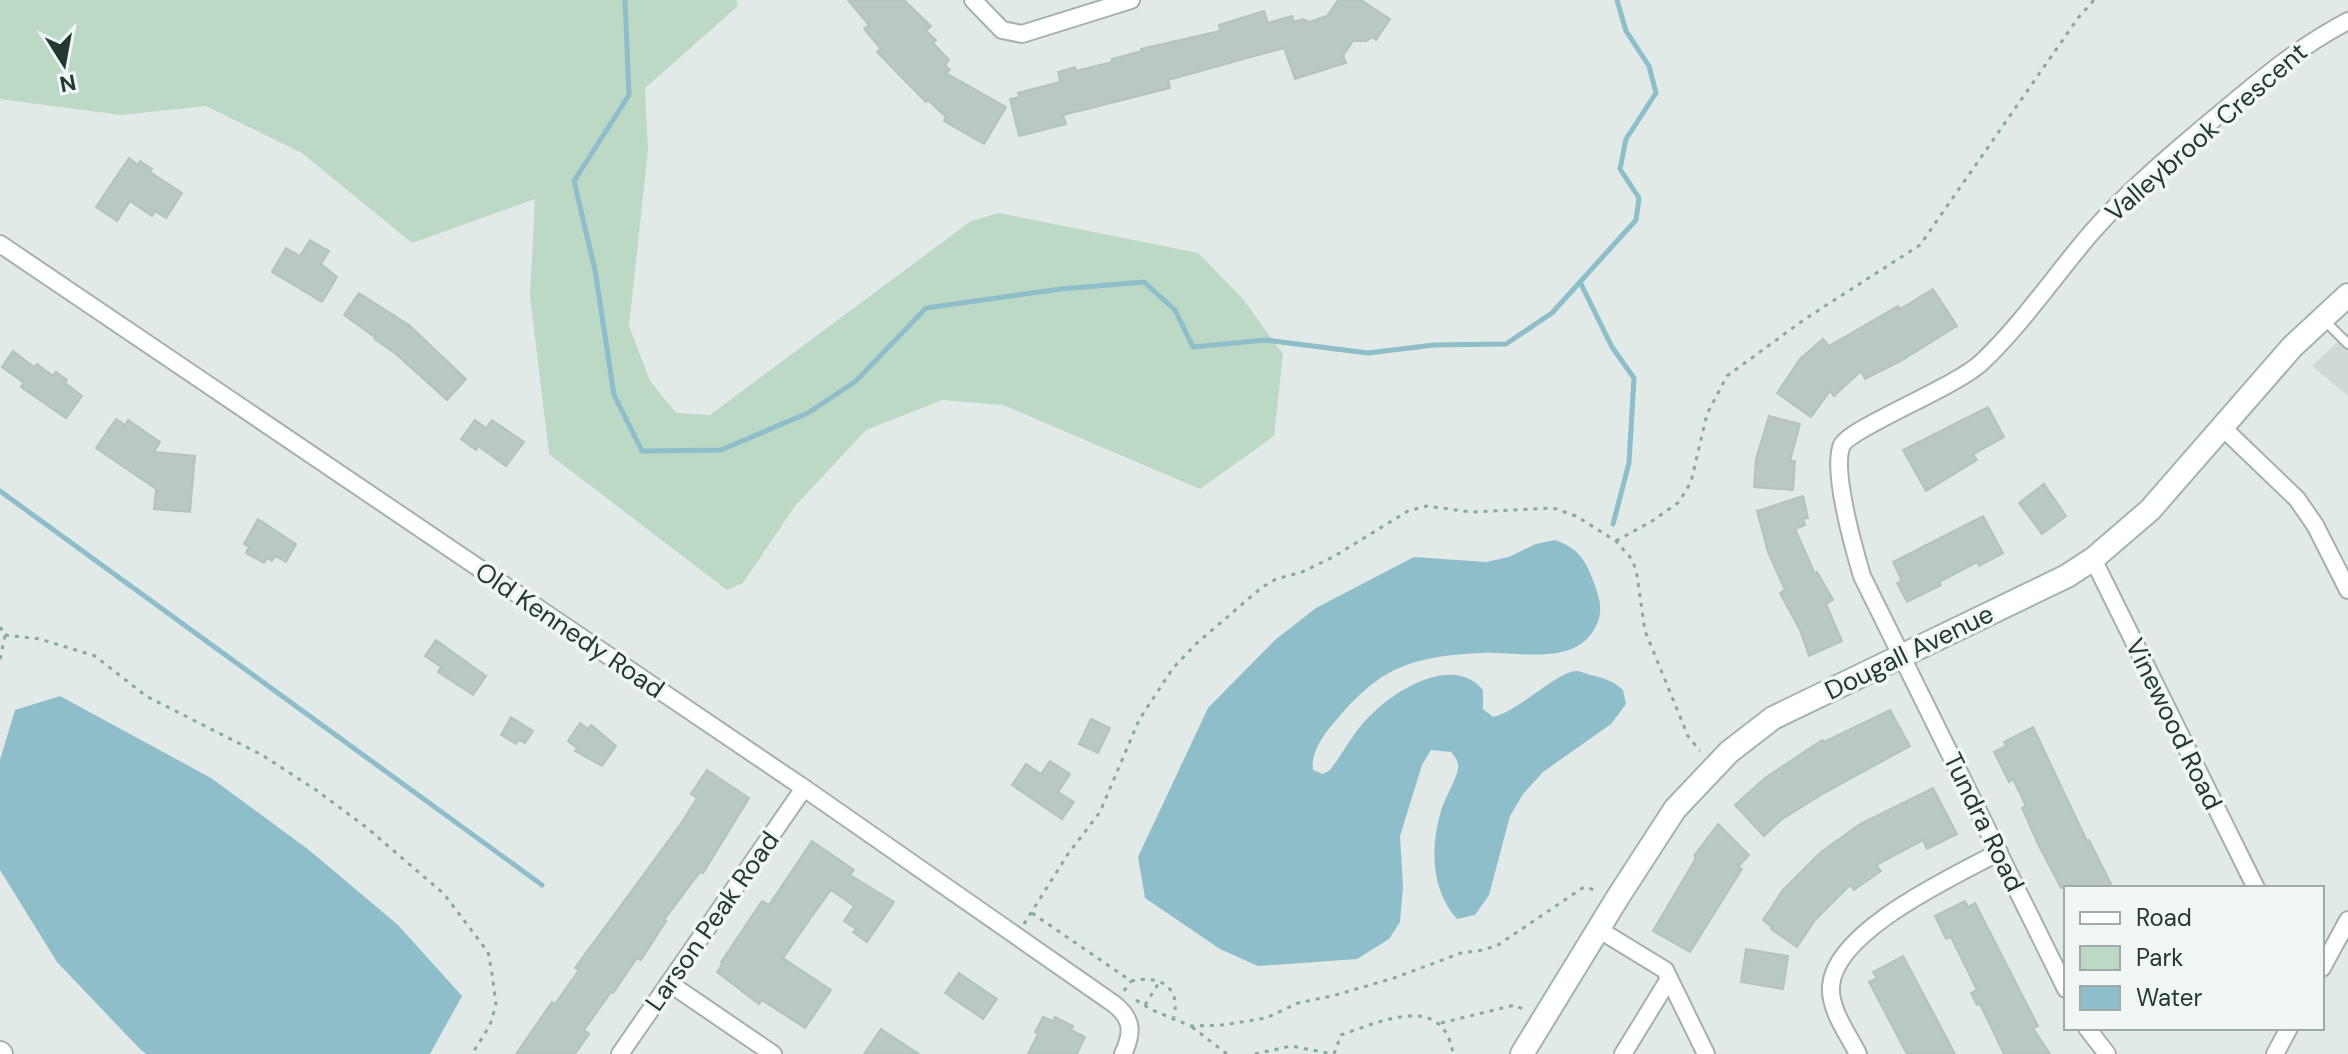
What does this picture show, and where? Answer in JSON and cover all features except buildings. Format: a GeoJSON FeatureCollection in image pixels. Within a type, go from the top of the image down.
{"type":"FeatureCollection","features":[{"type":"Feature","properties":{"kind":"street"},"geometry":{"type":"LineString","coordinates":[[973,0],[1002,30],[1022,34],[1131,0]]}},
{"type":"Feature","properties":{"kind":"street","name":"Valleybrook Crescent"},"geometry":{"type":"LineString","coordinates":[[1901,656],[1862,576],[1855,553],[1838,464],[1845,441],[1957,381],[1979,365],[2001,344],[2116,205],[2294,52],[2348,21]]}},
{"type":"Feature","properties":{"kind":"street","name":"Old Kennedy Road"},"geometry":{"type":"LineString","coordinates":[[0,244],[804,788],[1114,1004],[1127,1016],[1130,1026],[1123,1054]]}},
{"type":"Feature","properties":{"kind":"street","name":"Dougall Avenue"},"geometry":{"type":"LineString","coordinates":[[1522,1054],[1675,809],[1713,767],[1773,718],[2067,576],[2093,559],[2150,510],[2221,426],[2322,318],[2348,295]]}},
{"type":"Feature","properties":{"kind":"street"},"geometry":{"type":"LineString","coordinates":[[2221,426],[2297,499],[2315,525],[2348,590]]}},
{"type":"Feature","properties":{"kind":"street","name":"Vinewood Road"},"geometry":{"type":"LineString","coordinates":[[2093,559],[2255,886]]}},
{"type":"Feature","properties":{"kind":"street","name":"Tundra Road"},"geometry":{"type":"LineString","coordinates":[[1901,656],[2064,985]]}},
{"type":"Feature","properties":{"kind":"street","name":"Larson Peak Road"},"geometry":{"type":"LineString","coordinates":[[620,1054],[804,788]]}},
{"type":"Feature","properties":{"kind":"street"},"geometry":{"type":"LineString","coordinates":[[1858,1054],[1831,993],[1834,974],[1842,960],[1878,922],[1900,905],[1999,852]]}},
{"type":"Feature","properties":{"kind":"street"},"geometry":{"type":"LineString","coordinates":[[2325,956],[2348,920]]}},
{"type":"Feature","properties":{"kind":"street"},"geometry":{"type":"LineString","coordinates":[[1598,929],[1665,970],[1706,1054]]}},
{"type":"Feature","properties":{"kind":"street"},"geometry":{"type":"LineString","coordinates":[[1623,1054],[1669,979]]}},
{"type":"Feature","properties":{"kind":"street"},"geometry":{"type":"LineString","coordinates":[[669,983],[773,1054]]}},
{"type":"Feature","properties":{"kind":"street"},"geometry":{"type":"LineString","coordinates":[[2089,1030],[2107,1054]]}},
{"type":"Feature","properties":{"kind":"street"},"geometry":{"type":"LineString","coordinates":[[2275,1054],[2288,1030]]}},
{"type":"Feature","properties":{"kind":"lane"},"geometry":{"type":"LineString","coordinates":[[2322,318],[2348,344]]}},
{"type":"Feature","properties":{"kind":"path"},"geometry":{"type":"LineString","coordinates":[[1616,541],[1679,502],[1691,482],[1707,414],[1727,376],[1805,319],[1920,245],[2078,18],[2094,0]]}},
{"type":"Feature","properties":{"kind":"path"},"geometry":{"type":"LineString","coordinates":[[1016,937],[1068,854],[1100,812],[1139,720],[1158,687],[1197,643],[1261,588],[1276,579],[1302,572],[1333,557],[1408,511],[1427,506],[1471,512],[1553,508],[1576,516],[1616,541],[1636,569],[1645,631],[1688,736],[1713,767]]}},
{"type":"Feature","properties":{"kind":"path"},"geometry":{"type":"LineString","coordinates":[[0,627],[5,635],[0,660]]}},
{"type":"Feature","properties":{"kind":"path"},"geometry":{"type":"LineString","coordinates":[[5,635],[40,639],[95,656],[146,696],[262,755],[316,790],[366,827],[444,894],[488,952],[492,973],[496,1005],[490,1025],[472,1054]]}},
{"type":"Feature","properties":{"kind":"path"},"geometry":{"type":"LineString","coordinates":[[1191,1026],[1266,1018],[1298,1003],[1394,978],[1461,953],[1498,945],[1584,887],[1618,897]]}},
{"type":"Feature","properties":{"kind":"path"},"geometry":{"type":"LineString","coordinates":[[1032,913],[1131,981]]}},
{"type":"Feature","properties":{"kind":"path"},"geometry":{"type":"LineString","coordinates":[[1174,1018],[1172,992],[1160,981],[1146,977],[1131,981],[1123,992],[1145,1005],[1191,1026],[1227,1054]]}},
{"type":"Feature","properties":{"kind":"path"},"geometry":{"type":"LineString","coordinates":[[1145,1005],[1160,981]]}},
{"type":"Feature","properties":{"kind":"path"},"geometry":{"type":"LineString","coordinates":[[1441,1023],[1515,1005],[1541,1020]]}},
{"type":"Feature","properties":{"kind":"path"},"geometry":{"type":"LineString","coordinates":[[1255,1054],[1291,1046],[1334,1054],[1341,1035],[1381,1021],[1424,1015],[1441,1023],[1448,1033],[1453,1054]]}},
{"type":"Feature","properties":{"kind":"shaded area"},"geometry":{"type":"Polygon","coordinates":[[[2348,332],[2348,396],[2312,366],[2348,332]]]}},
{"type":"Feature","properties":{"kind":"green space"},"geometry":{"type":"Polygon","coordinates":[[[0,0],[736,0],[738,6],[645,88],[648,150],[629,326],[650,381],[676,413],[710,415],[971,221],[999,213],[1198,253],[1242,298],[1283,354],[1274,436],[1200,489],[1003,405],[942,400],[866,430],[795,506],[743,583],[727,590],[549,454],[530,296],[535,199],[412,243],[302,153],[206,106],[121,115],[0,99],[0,0]]]}},
{"type":"Feature","properties":{"kind":"water"},"geometry":{"type":"Polygon","coordinates":[[[1555,540],[1580,556],[1598,595],[1599,616],[1586,640],[1560,653],[1461,654],[1408,664],[1373,683],[1351,704],[1324,735],[1314,756],[1313,770],[1323,774],[1330,770],[1368,717],[1399,692],[1429,678],[1458,675],[1471,680],[1483,690],[1483,709],[1493,717],[1515,707],[1569,672],[1603,678],[1623,690],[1626,704],[1611,724],[1543,772],[1523,794],[1510,816],[1489,895],[1475,915],[1457,919],[1448,908],[1438,882],[1434,853],[1437,825],[1458,767],[1451,752],[1431,750],[1422,765],[1400,836],[1403,886],[1400,922],[1389,939],[1357,959],[1258,966],[1220,949],[1145,898],[1138,857],[1208,708],[1275,640],[1316,608],[1414,557],[1486,562],[1555,540]]]}},
{"type":"Feature","properties":{"kind":"water"},"geometry":{"type":"Polygon","coordinates":[[[60,696],[211,778],[309,850],[398,925],[462,996],[430,1054],[146,1054],[139,1048],[57,962],[0,870],[0,760],[15,710],[60,696]]]}},
{"type":"Feature","properties":{"kind":"waterway"},"geometry":{"type":"LineString","coordinates":[[625,0],[629,95],[574,181],[595,270],[614,395],[642,451],[721,450],[808,413],[856,381],[926,308],[1061,289],[1144,282],[1175,310],[1193,347],[1265,340],[1368,353],[1434,345],[1506,344],[1552,313],[1636,220],[1639,198],[1620,169],[1626,139],[1656,93],[1649,66],[1626,31],[1617,0]]}},
{"type":"Feature","properties":{"kind":"waterway"},"geometry":{"type":"LineString","coordinates":[[1580,282],[1612,347],[1634,378],[1629,463],[1613,524]]}},
{"type":"Feature","properties":{"kind":"waterway"},"geometry":{"type":"LineString","coordinates":[[0,491],[542,885]]}}]}
